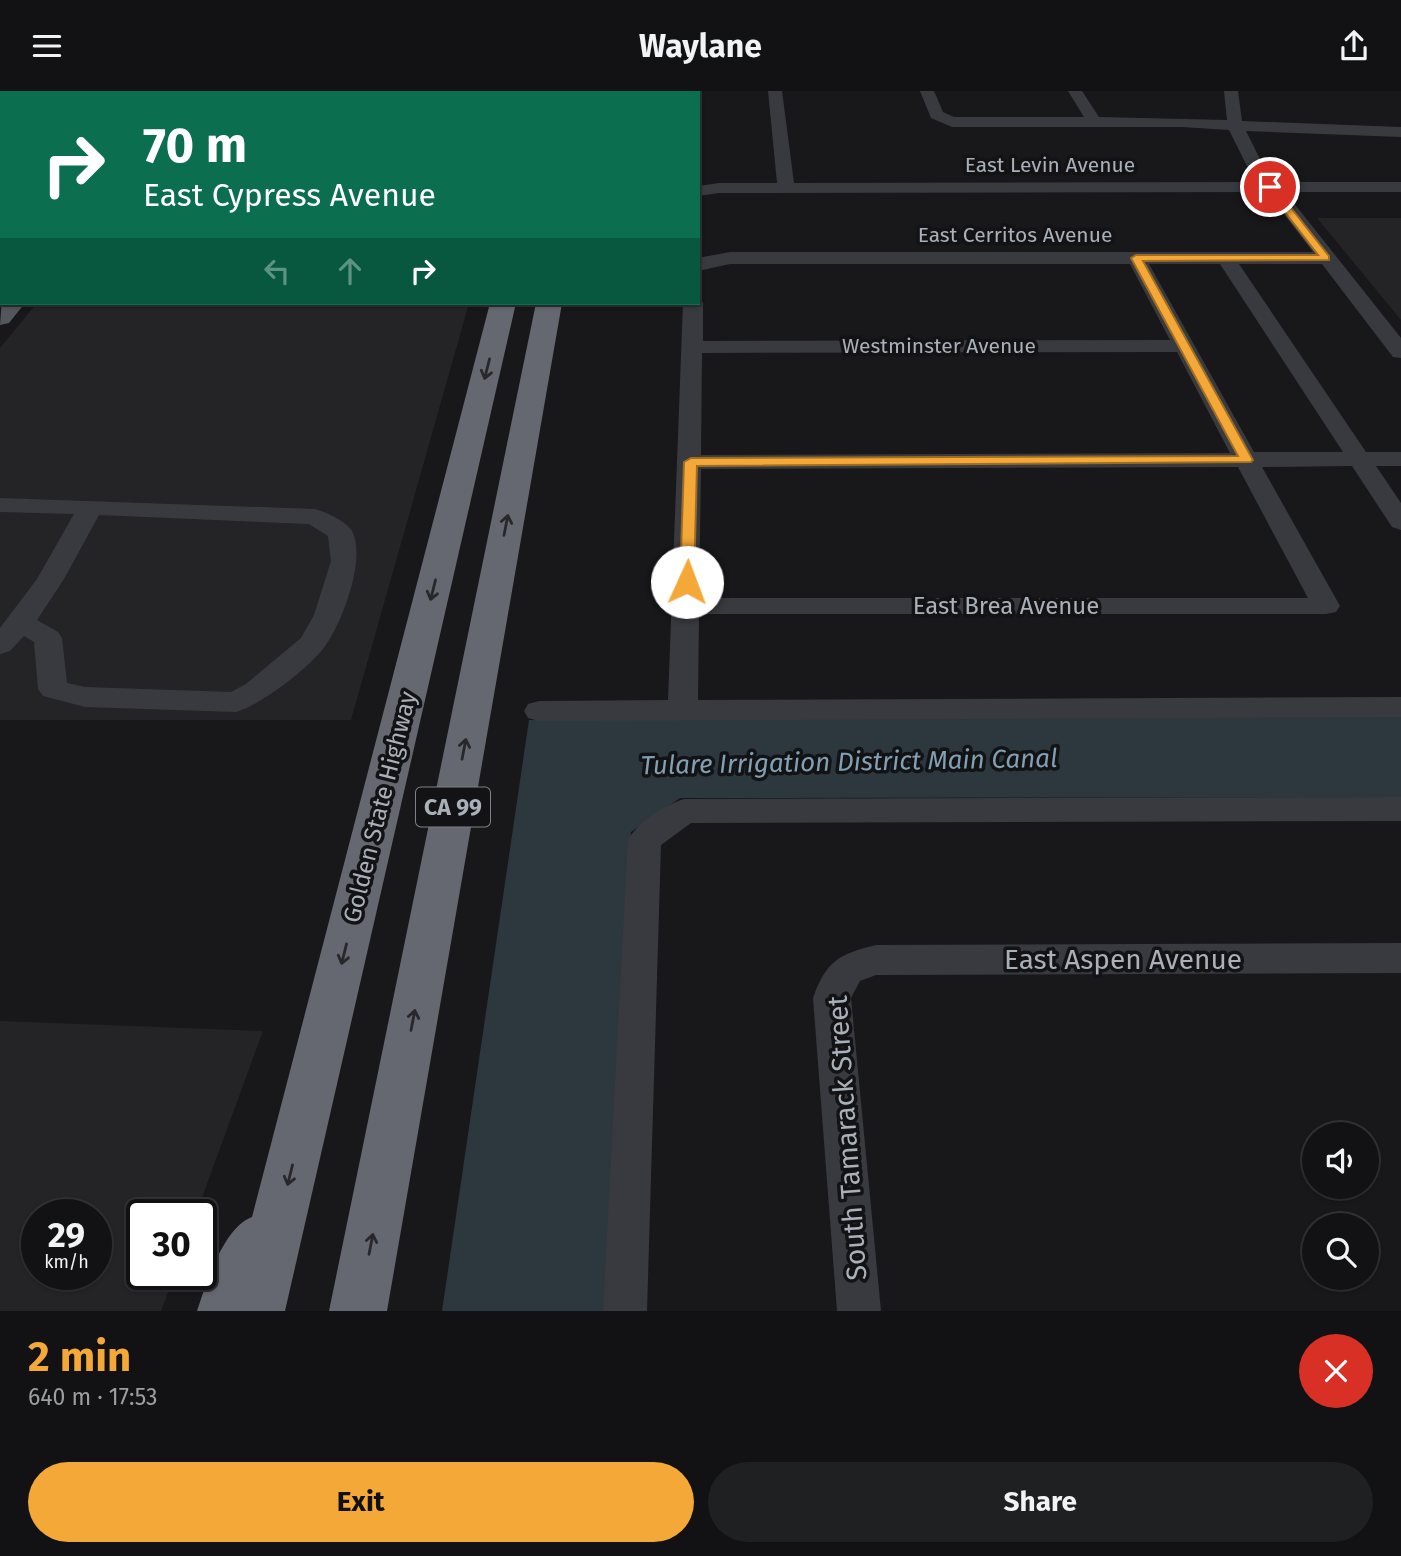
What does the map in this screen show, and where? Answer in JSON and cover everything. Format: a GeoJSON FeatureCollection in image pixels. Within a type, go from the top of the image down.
{"type":"FeatureCollection","features":[{"type":"Feature","properties":{"kind":"highway","name":"Golden State Highway"},"geometry":{"type":"LineString","coordinates":[[256,1311],[503,305]]}},
{"type":"Feature","properties":{"kind":"highway","name":"CA 99"},"geometry":{"type":"LineString","coordinates":[[358,1311],[548,305]]}},
{"type":"Feature","properties":{"kind":"highway"},"geometry":{"type":"LineString","coordinates":[[226,1311],[237,1277],[280,1215]]}},
{"type":"Feature","properties":{"kind":"street"},"geometry":{"type":"LineString","coordinates":[[775,91],[786,188]]}},
{"type":"Feature","properties":{"kind":"street"},"geometry":{"type":"LineString","coordinates":[[927,91],[936,115],[943,120],[963,122],[1094,121],[1401,132]]}},
{"type":"Feature","properties":{"kind":"street"},"geometry":{"type":"LineString","coordinates":[[1075,91],[1094,121]]}},
{"type":"Feature","properties":{"kind":"street"},"geometry":{"type":"LineString","coordinates":[[1231,91],[1235,125],[1248,153],[1270,187],[1401,352]]}},
{"type":"Feature","properties":{"kind":"street","name":"East Levin Avenue"},"geometry":{"type":"LineString","coordinates":[[700,191],[786,188],[1401,187]]}},
{"type":"Feature","properties":{"kind":"street","name":"East Cerritos Avenue"},"geometry":{"type":"LineString","coordinates":[[701,263],[730,258],[1326,258]]}},
{"type":"Feature","properties":{"kind":"street"},"geometry":{"type":"LineString","coordinates":[[1136,258],[1246,460]]}},
{"type":"Feature","properties":{"kind":"street"},"geometry":{"type":"LineString","coordinates":[[1226,258],[1401,522]]}},
{"type":"Feature","properties":{"kind":"street"},"geometry":{"type":"LineString","coordinates":[[683,709],[693,305]]}},
{"type":"Feature","properties":{"kind":"street","name":"Westminster Avenue"},"geometry":{"type":"LineString","coordinates":[[694,347],[1184,346]]}},
{"type":"Feature","properties":{"kind":"street"},"geometry":{"type":"LineString","coordinates":[[691,462],[1401,459]]}},
{"type":"Feature","properties":{"kind":"street","name":"East Brea Avenue"},"geometry":{"type":"LineString","coordinates":[[686,606],[1326,606],[1246,460]]}},
{"type":"Feature","properties":{"kind":"street"},"geometry":{"type":"LineString","coordinates":[[0,505],[315,517],[340,533],[344,561],[328,615],[312,644],[256,691],[236,702],[85,697],[53,689],[48,638],[22,623]]}},
{"type":"Feature","properties":{"kind":"street"},"geometry":{"type":"LineString","coordinates":[[0,645],[22,623],[54,578],[90,507]]}},
{"type":"Feature","properties":{"kind":"street"},"geometry":{"type":"LineString","coordinates":[[539,712],[683,709],[1401,707]]}},
{"type":"Feature","properties":{"kind":"street"},"geometry":{"type":"LineString","coordinates":[[625,1311],[645,841],[684,811],[1401,809]]}},
{"type":"Feature","properties":{"kind":"street","name":"East Aspen Avenue"},"geometry":{"type":"LineString","coordinates":[[846,969],[876,960],[1401,958]]}},
{"type":"Feature","properties":{"kind":"street","name":"South Tamarack Street"},"geometry":{"type":"LineString","coordinates":[[846,969],[836,982],[832,998],[859,1311]]}},
{"type":"Feature","properties":{"kind":"shaded area"},"geometry":{"type":"Polygon","coordinates":[[[1317,218],[1401,218],[1401,320],[1317,218]]]}},
{"type":"Feature","properties":{"kind":"shaded area"},"geometry":{"type":"Polygon","coordinates":[[[35,305],[468,305],[351,720],[0,720],[0,348],[35,305]]]}},
{"type":"Feature","properties":{"kind":"shaded area"},"geometry":{"type":"Polygon","coordinates":[[[0,1021],[263,1031],[201,1199],[126,1199],[126,1290],[169,1290],[161,1311],[0,1311],[0,1021]]]}},
{"type":"Feature","properties":{"kind":"water","name":"Tulare Irrigation District Main Canal"},"geometry":{"type":"Polygon","coordinates":[[[1401,716],[1401,797],[680,798],[631,832],[608,1311],[442,1311],[529,720],[1401,716]]]}},
{"type":"Feature","properties":{"kind":"route"},"geometry":{"type":"LineString","coordinates":[[687,582],[691,462],[1246,460],[1136,258],[1326,258],[1270,187]]}}]}
